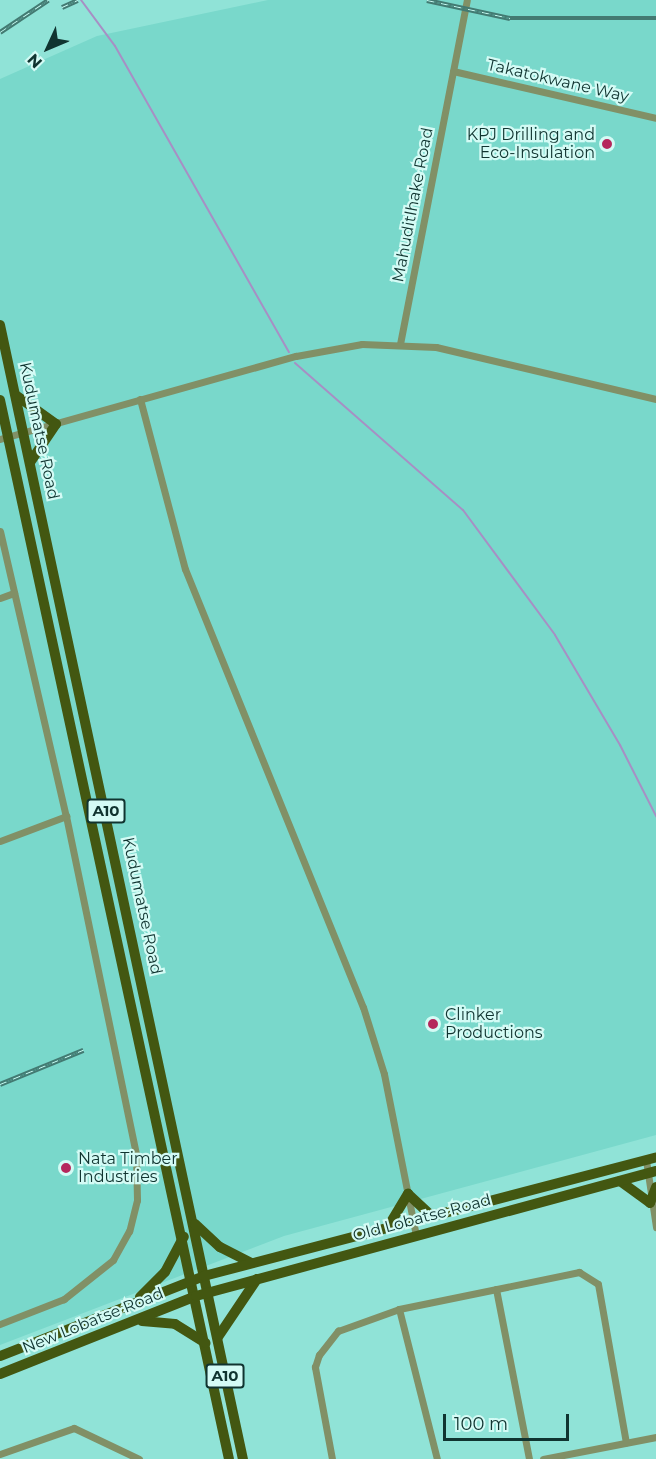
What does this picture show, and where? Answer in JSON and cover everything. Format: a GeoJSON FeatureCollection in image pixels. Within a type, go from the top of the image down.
{"type":"FeatureCollection","features":[{"type":"Feature","properties":{"kind":"main road","name":"Kudumatse Road"},"geometry":{"type":"LineString","coordinates":[[1,327],[195,1224],[243,1459]]}},
{"type":"Feature","properties":{"kind":"main road"},"geometry":{"type":"LineString","coordinates":[[17,396],[56,424],[31,461]]}},
{"type":"Feature","properties":{"kind":"main road","name":"Kudumatse Road"},"geometry":{"type":"LineString","coordinates":[[0,400],[4,438],[184,1237],[229,1459]]}},
{"type":"Feature","properties":{"kind":"main road"},"geometry":{"type":"LineString","coordinates":[[0,1356],[204,1276],[651,1158]]}},
{"type":"Feature","properties":{"kind":"main road","name":"Old Lobatse Road"},"geometry":{"type":"LineString","coordinates":[[196,1296],[652,1172]]}},
{"type":"Feature","properties":{"kind":"main road"},"geometry":{"type":"LineString","coordinates":[[620,1181],[650,1203],[656,1187]]}},
{"type":"Feature","properties":{"kind":"main road"},"geometry":{"type":"LineString","coordinates":[[388,1227],[408,1194],[432,1216]]}},
{"type":"Feature","properties":{"kind":"main road"},"geometry":{"type":"LineString","coordinates":[[195,1224],[220,1247],[251,1263]]}},
{"type":"Feature","properties":{"kind":"main road"},"geometry":{"type":"LineString","coordinates":[[136,1301],[165,1272],[184,1237]]}},
{"type":"Feature","properties":{"kind":"main road"},"geometry":{"type":"LineString","coordinates":[[218,1337],[257,1279]]}},
{"type":"Feature","properties":{"kind":"main road","name":"New Lobatse Road"},"geometry":{"type":"LineString","coordinates":[[0,1374],[196,1296]]}},
{"type":"Feature","properties":{"kind":"main road"},"geometry":{"type":"LineString","coordinates":[[132,1322],[175,1324],[205,1343]]}},
{"type":"Feature","properties":{"kind":"street","name":"Mahuditlhake Road"},"geometry":{"type":"LineString","coordinates":[[400,344],[467,0]]}},
{"type":"Feature","properties":{"kind":"street","name":"Takatokwane Way"},"geometry":{"type":"LineString","coordinates":[[453,71],[656,118]]}},
{"type":"Feature","properties":{"kind":"street"},"geometry":{"type":"LineString","coordinates":[[4,438],[296,356],[362,344],[436,347],[656,399]]}},
{"type":"Feature","properties":{"kind":"street"},"geometry":{"type":"LineString","coordinates":[[140,399],[185,569],[363,1007],[384,1074],[416,1235]]}},
{"type":"Feature","properties":{"kind":"street"},"geometry":{"type":"LineString","coordinates":[[0,531],[66,816],[136,1155],[137,1200],[129,1231],[113,1260],[64,1299],[0,1324]]}},
{"type":"Feature","properties":{"kind":"street"},"geometry":{"type":"LineString","coordinates":[[0,598],[14,593]]}},
{"type":"Feature","properties":{"kind":"street"},"geometry":{"type":"LineString","coordinates":[[0,841],[66,816]]}},
{"type":"Feature","properties":{"kind":"street"},"geometry":{"type":"LineString","coordinates":[[651,1158],[650,1203],[656,1227]]}},
{"type":"Feature","properties":{"kind":"street"},"geometry":{"type":"LineString","coordinates":[[332,1459],[315,1367],[329,1339],[345,1326],[399,1309],[579,1272],[598,1284],[626,1443]]}},
{"type":"Feature","properties":{"kind":"street"},"geometry":{"type":"LineString","coordinates":[[496,1288],[529,1459]]}},
{"type":"Feature","properties":{"kind":"street"},"geometry":{"type":"LineString","coordinates":[[399,1309],[437,1459]]}},
{"type":"Feature","properties":{"kind":"street"},"geometry":{"type":"LineString","coordinates":[[0,1455],[74,1428],[139,1459]]}},
{"type":"Feature","properties":{"kind":"street"},"geometry":{"type":"LineString","coordinates":[[543,1459],[572,1456],[656,1437]]}},
{"type":"Feature","properties":{"kind":"street"},"geometry":{"type":"LineString","coordinates":[[0,1455],[5,1459]]}},
{"type":"Feature","properties":{"kind":"shaded area"},"geometry":{"type":"Polygon","coordinates":[[[268,0],[656,0],[656,1135],[284,1236],[0,1345],[0,79],[97,36],[268,0]]]}},
{"type":"Feature","properties":{"kind":"waterway"},"geometry":{"type":"LineString","coordinates":[[81,0],[115,46],[289,352]]}},
{"type":"Feature","properties":{"kind":"waterway"},"geometry":{"type":"LineString","coordinates":[[295,363],[463,510],[555,635],[620,745],[656,816]]}},
{"type":"Feature","properties":{"kind":"railway"},"geometry":{"type":"LineString","coordinates":[[0,32],[48,0]]}},
{"type":"Feature","properties":{"kind":"railway"},"geometry":{"type":"LineString","coordinates":[[62,7],[78,0]]}},
{"type":"Feature","properties":{"kind":"railway"},"geometry":{"type":"LineString","coordinates":[[427,0],[510,18],[656,18]]}},
{"type":"Feature","properties":{"kind":"railway"},"geometry":{"type":"LineString","coordinates":[[0,1084],[83,1050]]}},
{"type":"Feature","properties":{"kind":"place","name":"KPJ Drilling and Eco-Insulation"},"geometry":{"type":"Point","coordinates":[607,144]}},
{"type":"Feature","properties":{"kind":"place","name":"Clinker Productions"},"geometry":{"type":"Point","coordinates":[433,1024]}},
{"type":"Feature","properties":{"kind":"place","name":"Nata Timber Industries"},"geometry":{"type":"Point","coordinates":[66,1168]}}]}
